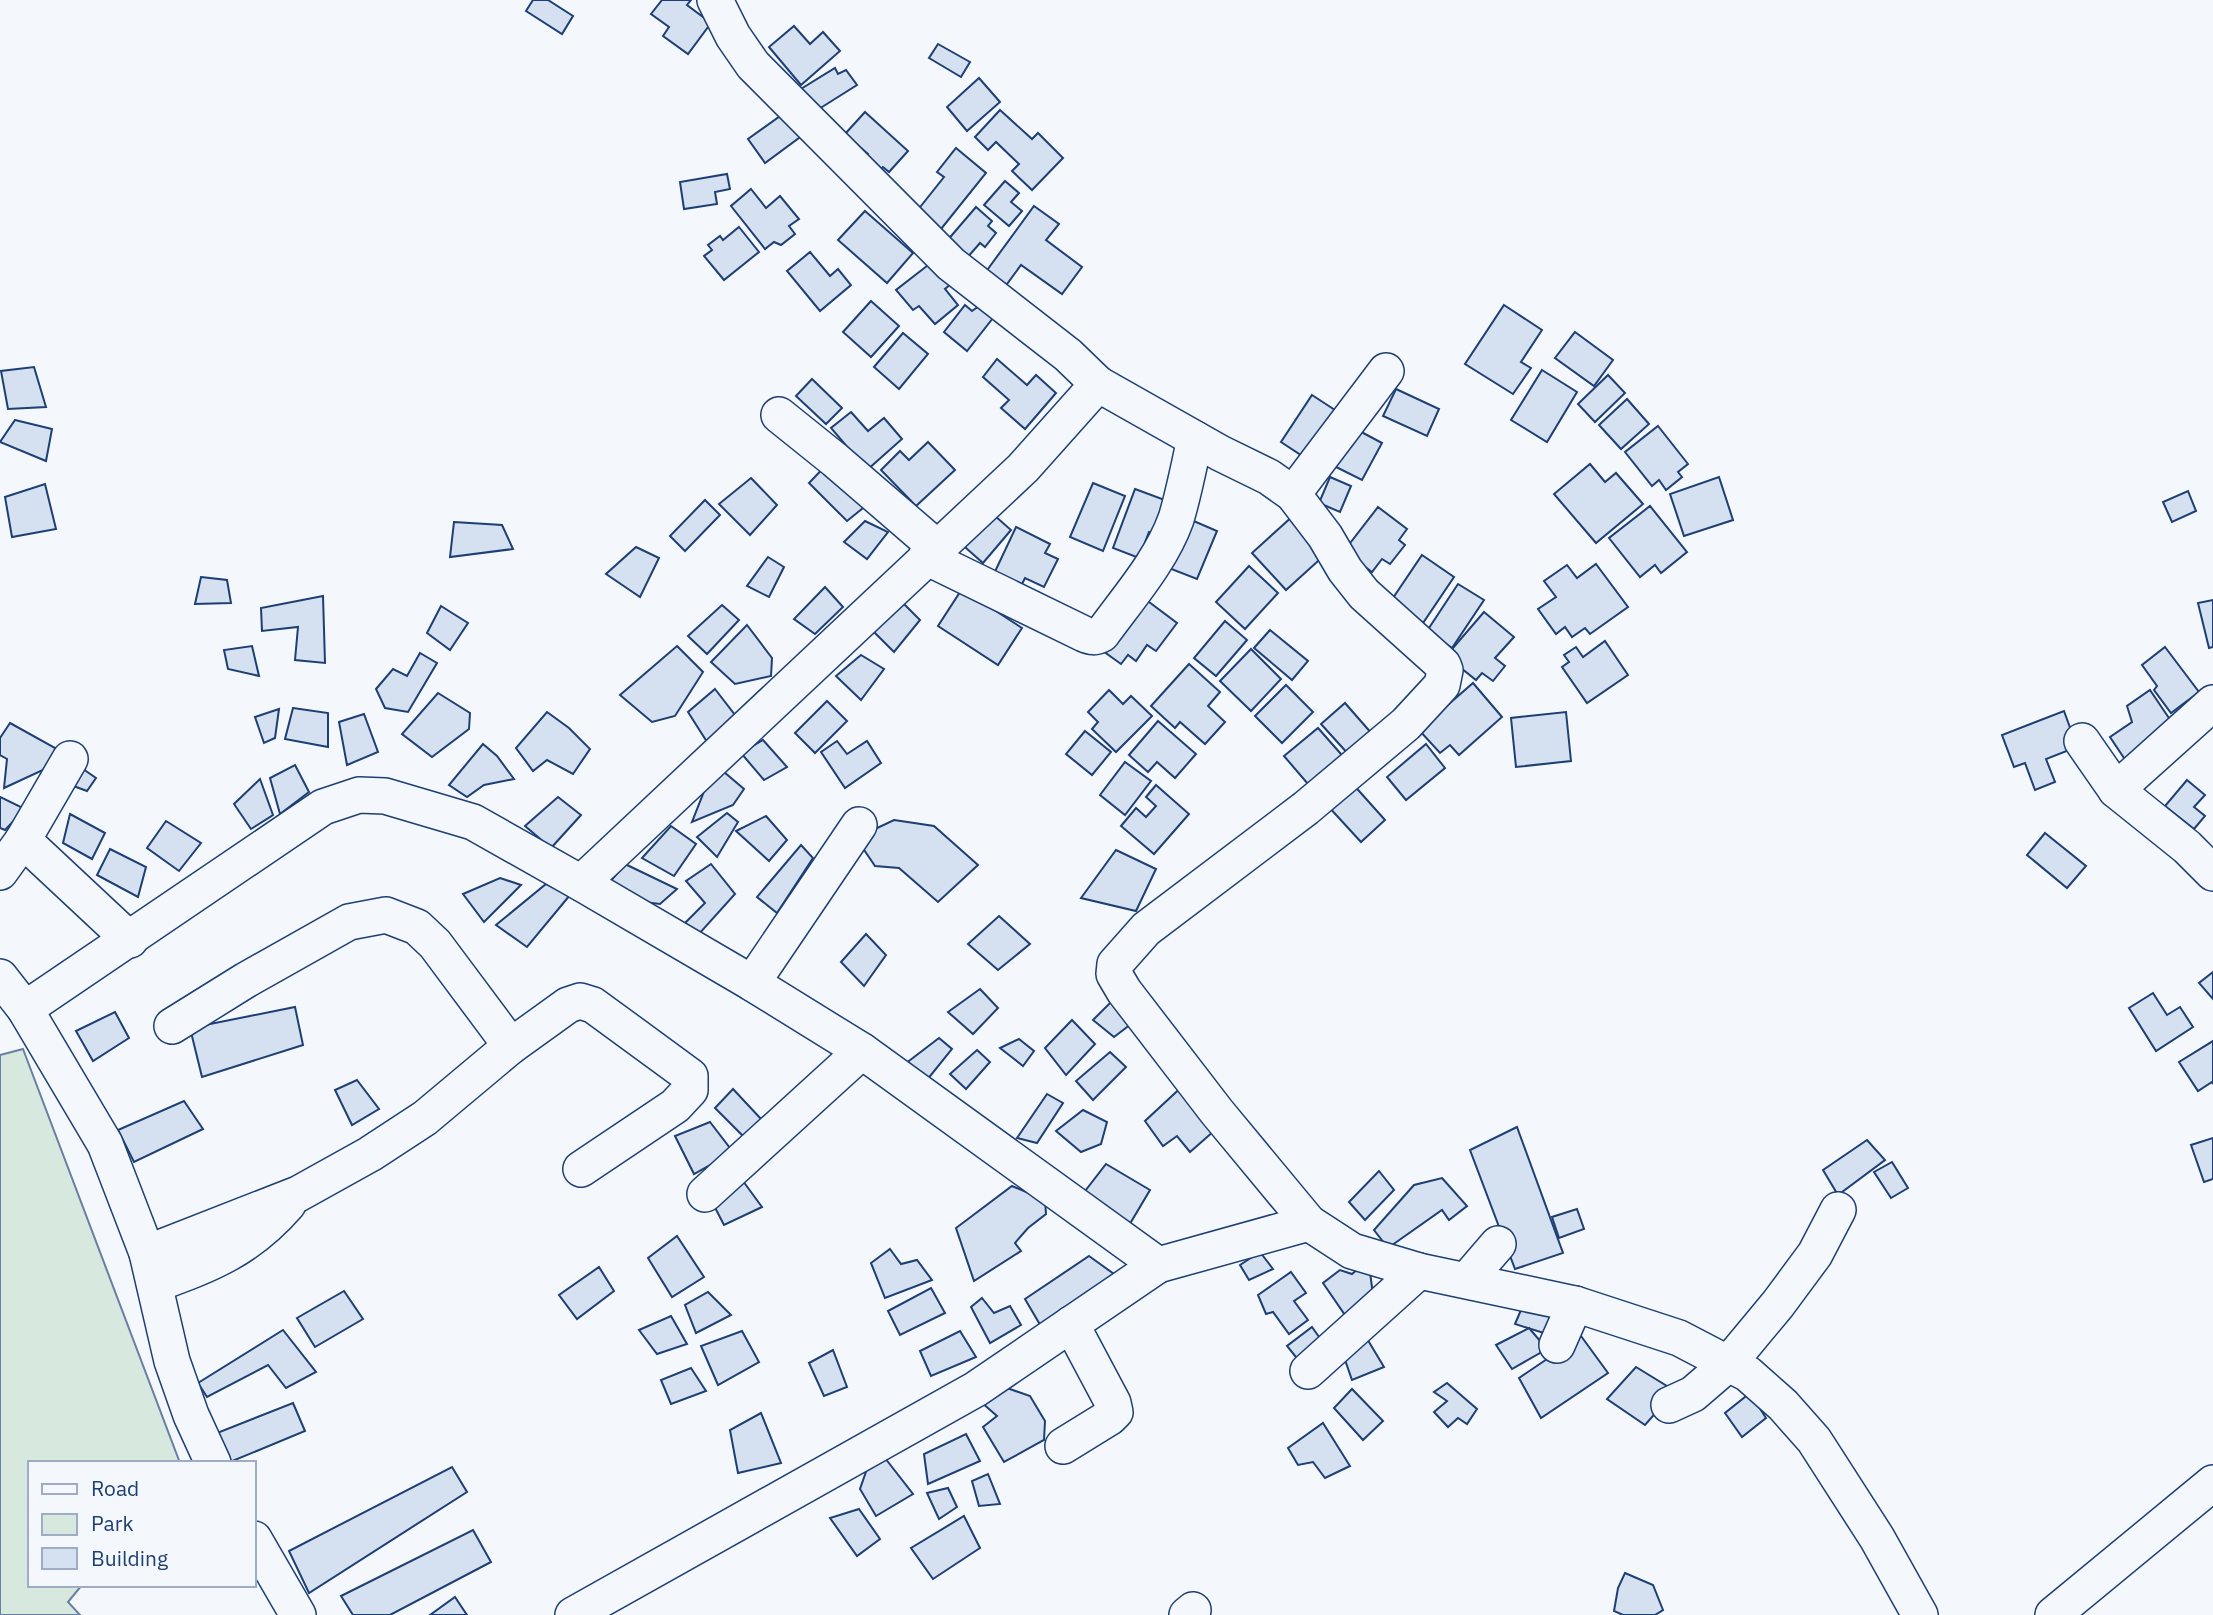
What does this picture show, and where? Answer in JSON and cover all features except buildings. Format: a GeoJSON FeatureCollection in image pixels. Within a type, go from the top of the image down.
{"type":"FeatureCollection","features":[{"type":"Feature","properties":{"kind":"street"},"geometry":{"type":"LineString","coordinates":[[715,0],[733,36],[753,65],[951,264],[1068,355],[1098,384],[1269,477],[1293,494],[1364,594],[1443,665],[1445,670],[1442,684],[1406,724],[1306,808],[1146,929],[1115,964],[1114,974],[1124,991],[1217,1112],[1309,1223],[1352,1251],[1419,1271],[1575,1304],[1679,1338],[1748,1374],[1783,1405],[1814,1440],[1877,1538],[1920,1615]]}},
{"type":"Feature","properties":{"kind":"street"},"geometry":{"type":"LineString","coordinates":[[1293,494],[1386,372]]}},
{"type":"Feature","properties":{"kind":"street"},"geometry":{"type":"LineString","coordinates":[[581,883],[1023,468],[1098,384]]}},
{"type":"Feature","properties":{"kind":"street"},"geometry":{"type":"LineString","coordinates":[[779,415],[835,460],[931,552],[1092,638],[1102,634],[1167,538],[1175,519],[1195,439]]}},
{"type":"Feature","properties":{"kind":"street"},"geometry":{"type":"LineString","coordinates":[[2116,790],[2213,703]]}},
{"type":"Feature","properties":{"kind":"street"},"geometry":{"type":"LineString","coordinates":[[2082,741],[2116,790],[2187,847],[2213,873]]}},
{"type":"Feature","properties":{"kind":"street"},"geometry":{"type":"LineString","coordinates":[[0,872],[23,840],[69,759]]}},
{"type":"Feature","properties":{"kind":"street"},"geometry":{"type":"LineString","coordinates":[[24,1009],[130,940],[323,807],[359,795],[385,796],[472,822],[752,983],[862,1051],[1158,1265]]}},
{"type":"Feature","properties":{"kind":"street"},"geometry":{"type":"LineString","coordinates":[[752,983],[859,825]]}},
{"type":"Feature","properties":{"kind":"street"},"geometry":{"type":"LineString","coordinates":[[23,840],[130,940]]}},
{"type":"Feature","properties":{"kind":"street"},"geometry":{"type":"LineString","coordinates":[[172,1027],[246,980],[349,922],[386,915],[417,927],[435,944],[512,1046]]}},
{"type":"Feature","properties":{"kind":"street"},"geometry":{"type":"LineString","coordinates":[[0,977],[24,1009],[105,1143],[151,1269],[172,1361],[191,1415],[212,1461]]}},
{"type":"Feature","properties":{"kind":"street"},"geometry":{"type":"LineString","coordinates":[[151,1269],[208,1265],[243,1246],[269,1226],[298,1194],[370,1154],[425,1118],[568,1004],[580,1002],[593,1005],[690,1076],[690,1090],[675,1106],[581,1169]]}},
{"type":"Feature","properties":{"kind":"street"},"geometry":{"type":"LineString","coordinates":[[705,1194],[862,1051]]}},
{"type":"Feature","properties":{"kind":"street"},"geometry":{"type":"LineString","coordinates":[[1669,1405],[1693,1394],[1729,1363],[1815,1254],[1838,1210]]}},
{"type":"Feature","properties":{"kind":"street"},"geometry":{"type":"LineString","coordinates":[[573,1615],[976,1389],[1158,1265],[1309,1223]]}},
{"type":"Feature","properties":{"kind":"street"},"geometry":{"type":"LineString","coordinates":[[1467,1280],[1498,1244]]}},
{"type":"Feature","properties":{"kind":"street"},"geometry":{"type":"LineString","coordinates":[[1307,1371],[1419,1271]]}},
{"type":"Feature","properties":{"kind":"street"},"geometry":{"type":"LineString","coordinates":[[1557,1345],[1575,1304]]}},
{"type":"Feature","properties":{"kind":"street"},"geometry":{"type":"LineString","coordinates":[[1063,1446],[1110,1418],[1115,1412],[1113,1403],[1071,1324]]}},
{"type":"Feature","properties":{"kind":"street"},"geometry":{"type":"LineString","coordinates":[[2053,1615],[2213,1483]]}},
{"type":"Feature","properties":{"kind":"street"},"geometry":{"type":"LineString","coordinates":[[256,1542],[298,1615]]}},
{"type":"Feature","properties":{"kind":"green space"},"geometry":{"type":"Polygon","coordinates":[[[23,1049],[179,1461],[28,1461],[28,1587],[80,1587],[68,1602],[80,1615],[0,1615],[0,1055],[23,1049]]]}}]}
